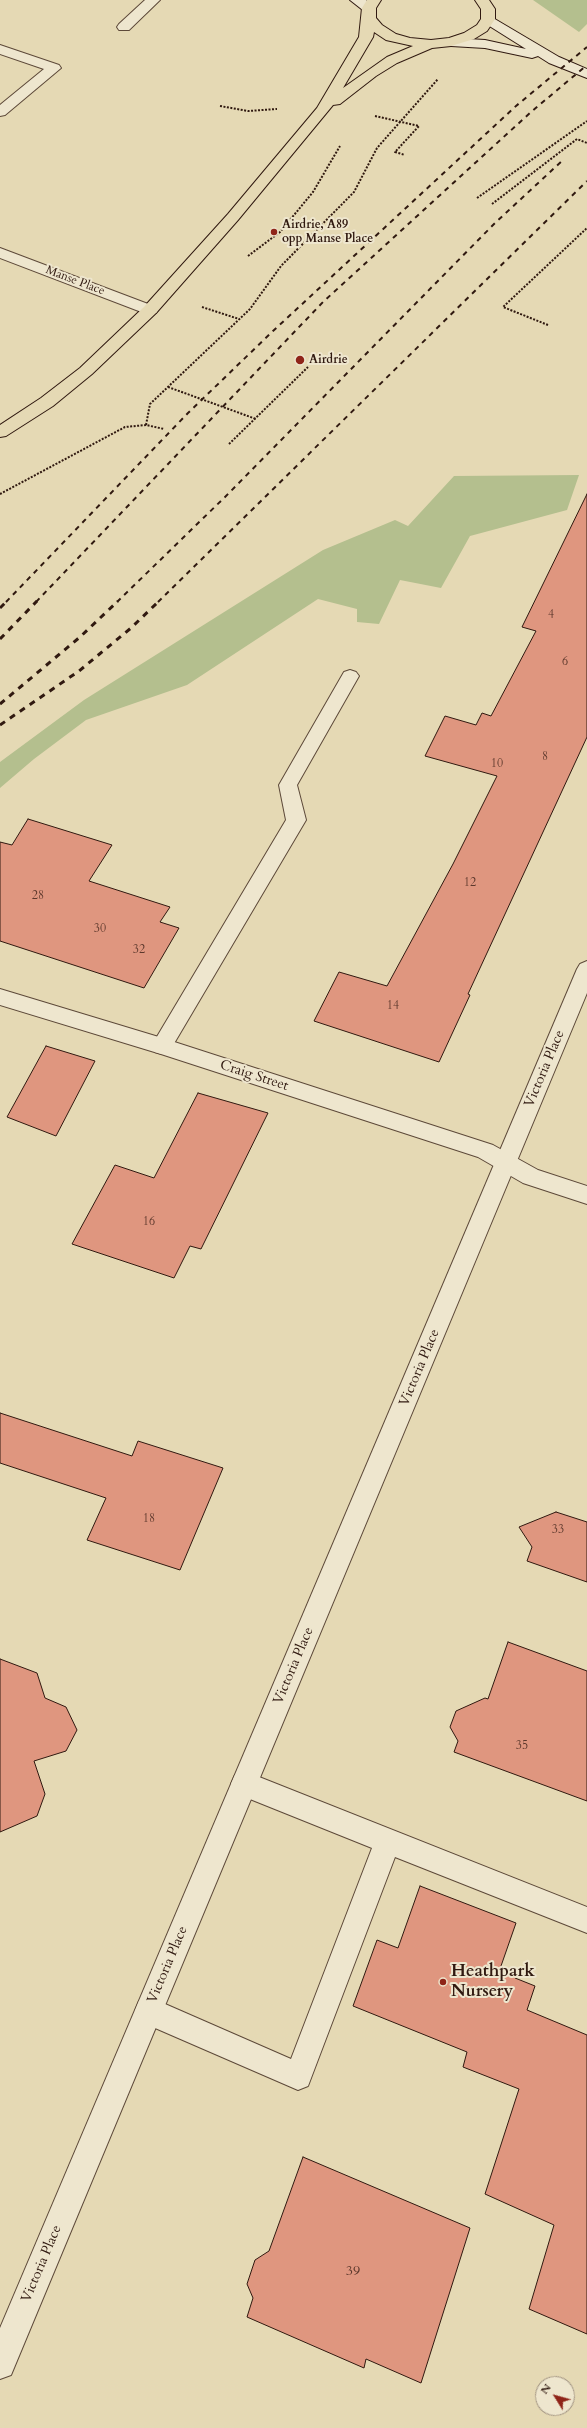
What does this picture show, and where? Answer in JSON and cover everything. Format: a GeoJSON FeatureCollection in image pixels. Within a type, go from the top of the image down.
{"type":"FeatureCollection","features":[{"type":"Feature","properties":{"kind":"main road"},"geometry":{"type":"LineString","coordinates":[[371,9],[377,28],[391,37],[410,42],[431,44],[451,42],[469,36],[482,28],[488,19],[488,9],[482,0]]}},
{"type":"Feature","properties":{"kind":"main road"},"geometry":{"type":"LineString","coordinates":[[0,432],[47,402],[86,371],[150,310],[233,217],[319,115],[366,37],[371,9]]}},
{"type":"Feature","properties":{"kind":"main road"},"geometry":{"type":"LineString","coordinates":[[319,115],[371,73],[410,51],[431,44]]}},
{"type":"Feature","properties":{"kind":"street"},"geometry":{"type":"LineString","coordinates":[[124,27],[153,0]]}},
{"type":"Feature","properties":{"kind":"street"},"geometry":{"type":"LineString","coordinates":[[357,0],[371,9]]}},
{"type":"Feature","properties":{"kind":"street"},"geometry":{"type":"LineString","coordinates":[[488,19],[554,60],[587,74]]}},
{"type":"Feature","properties":{"kind":"street"},"geometry":{"type":"LineString","coordinates":[[451,42],[485,44],[554,60]]}},
{"type":"Feature","properties":{"kind":"street"},"geometry":{"type":"LineString","coordinates":[[0,49],[54,68],[0,112]]}},
{"type":"Feature","properties":{"kind":"street","name":"Manse Place"},"geometry":{"type":"LineString","coordinates":[[0,253],[150,310]]}},
{"type":"Feature","properties":{"kind":"street"},"geometry":{"type":"LineString","coordinates":[[0,271],[16,258]]}},
{"type":"Feature","properties":{"kind":"street"},"geometry":{"type":"LineString","coordinates":[[162,1046],[296,820],[288,785],[350,676]]}},
{"type":"Feature","properties":{"kind":"street","name":"Victoria Place"},"geometry":{"type":"LineString","coordinates":[[0,2364],[587,969]]}},
{"type":"Feature","properties":{"kind":"street","name":"Craig Street"},"geometry":{"type":"LineString","coordinates":[[0,997],[162,1046],[485,1151],[531,1177],[587,1195]]}},
{"type":"Feature","properties":{"kind":"street"},"geometry":{"type":"LineString","coordinates":[[244,1784],[587,1920]]}},
{"type":"Feature","properties":{"kind":"street"},"geometry":{"type":"LineString","coordinates":[[149,2011],[298,2076],[388,1841]]}},
{"type":"Feature","properties":{"kind":"path"},"geometry":{"type":"LineString","coordinates":[[146,425],[150,404],[250,309],[281,266],[354,192],[377,148],[399,120],[442,75]]}},
{"type":"Feature","properties":{"kind":"path"},"geometry":{"type":"LineString","coordinates":[[220,106],[248,111],[279,109],[319,115]]}},
{"type":"Feature","properties":{"kind":"path"},"geometry":{"type":"LineString","coordinates":[[399,120],[419,126],[395,152],[405,155]]}},
{"type":"Feature","properties":{"kind":"path"},"geometry":{"type":"LineString","coordinates":[[477,198],[587,121]]}},
{"type":"Feature","properties":{"kind":"path"},"geometry":{"type":"LineString","coordinates":[[492,204],[578,139],[587,143]]}},
{"type":"Feature","properties":{"kind":"path"},"geometry":{"type":"LineString","coordinates":[[548,325],[503,307],[587,228]]}},
{"type":"Feature","properties":{"kind":"path"},"geometry":{"type":"LineString","coordinates":[[199,306],[239,319]]}},
{"type":"Feature","properties":{"kind":"path"},"geometry":{"type":"LineString","coordinates":[[229,444],[308,366]]}},
{"type":"Feature","properties":{"kind":"path"},"geometry":{"type":"LineString","coordinates":[[168,387],[256,419]]}},
{"type":"Feature","properties":{"kind":"path"},"geometry":{"type":"LineString","coordinates":[[0,494],[117,431],[135,425],[146,425],[164,429]]}},
{"type":"Feature","properties":{"kind":"green space"},"geometry":{"type":"Polygon","coordinates":[[[533,0],[587,0],[587,24],[579,32],[533,0]]]}},
{"type":"Feature","properties":{"kind":"green space"},"geometry":{"type":"Polygon","coordinates":[[[579,475],[567,510],[470,536],[441,588],[400,580],[379,624],[357,622],[357,609],[318,599],[187,685],[86,720],[34,759],[0,788],[0,762],[84,700],[323,550],[395,520],[408,526],[454,476],[579,475]]]}},
{"type":"Feature","properties":{"kind":"building"},"geometry":{"type":"Polygon","coordinates":[[[587,494],[587,737],[468,994],[470,995],[439,1062],[314,1021],[339,972],[387,986],[453,864],[497,776],[425,756],[445,716],[476,725],[482,713],[491,716],[536,631],[522,627],[587,494]]]}},
{"type":"Feature","properties":{"kind":"building"},"geometry":{"type":"Polygon","coordinates":[[[28,819],[112,845],[89,881],[170,907],[160,922],[179,928],[144,988],[0,941],[0,842],[12,845],[28,819]]]}},
{"type":"Feature","properties":{"kind":"building"},"geometry":{"type":"Polygon","coordinates":[[[46,1046],[95,1061],[56,1136],[7,1117],[46,1046]]]}},
{"type":"Feature","properties":{"kind":"building"},"geometry":{"type":"Polygon","coordinates":[[[198,1093],[268,1113],[201,1249],[190,1246],[174,1278],[72,1244],[115,1165],[154,1178],[198,1093]]]}},
{"type":"Feature","properties":{"kind":"building"},"geometry":{"type":"Polygon","coordinates":[[[0,1413],[132,1456],[138,1441],[223,1468],[180,1570],[87,1540],[106,1498],[0,1463],[0,1413]]]}},
{"type":"Feature","properties":{"kind":"building"},"geometry":{"type":"Polygon","coordinates":[[[556,1512],[587,1522],[587,1582],[527,1561],[532,1547],[519,1527],[556,1512]]]}},
{"type":"Feature","properties":{"kind":"building"},"geometry":{"type":"Polygon","coordinates":[[[508,1642],[587,1671],[587,1801],[454,1752],[458,1741],[450,1727],[456,1711],[485,1698],[488,1699],[508,1642]]]}},
{"type":"Feature","properties":{"kind":"building"},"geometry":{"type":"Polygon","coordinates":[[[0,1659],[37,1673],[45,1698],[66,1707],[77,1730],[66,1751],[34,1761],[45,1794],[37,1816],[0,1832],[0,1659]]]}},
{"type":"Feature","properties":{"kind":"building"},"geometry":{"type":"Polygon","coordinates":[[[420,1886],[516,1923],[501,1966],[517,1973],[515,1978],[535,1986],[527,2010],[587,2035],[587,2334],[529,2309],[554,2225],[485,2194],[519,2089],[463,2067],[467,2052],[353,2006],[377,1940],[398,1948],[420,1886]]]}},
{"type":"Feature","properties":{"kind":"building"},"geometry":{"type":"Polygon","coordinates":[[[303,2157],[470,2228],[421,2383],[366,2359],[364,2368],[247,2317],[253,2298],[247,2284],[255,2260],[269,2251],[303,2157]]]}},
{"type":"Feature","properties":{"kind":"railway"},"geometry":{"type":"LineString","coordinates":[[6,602],[188,413],[273,331],[516,106],[587,47]]}},
{"type":"Feature","properties":{"kind":"railway"},"geometry":{"type":"LineString","coordinates":[[36,602],[323,302],[531,112],[587,65]]}},
{"type":"Feature","properties":{"kind":"railway"},"geometry":{"type":"LineString","coordinates":[[117,602],[226,496],[495,223],[563,160]]}},
{"type":"Feature","properties":{"kind":"railway"},"geometry":{"type":"LineString","coordinates":[[158,602],[587,181]]}},
{"type":"Feature","properties":{"kind":"railway"},"geometry":{"type":"LineString","coordinates":[[0,639],[37,601]]}},
{"type":"Feature","properties":{"kind":"railway"},"geometry":{"type":"LineString","coordinates":[[0,704],[80,637],[118,601]]}},
{"type":"Feature","properties":{"kind":"railway"},"geometry":{"type":"LineString","coordinates":[[0,725],[79,671],[131,628],[159,601]]}},
{"type":"Feature","properties":{"kind":"railway"},"geometry":{"type":"LineString","coordinates":[[0,608],[6,602]]}},
{"type":"Feature","properties":{"kind":"place","name":"Airdrie, A89 opp Manse Place"},"geometry":{"type":"Point","coordinates":[274,232]}},
{"type":"Feature","properties":{"kind":"place","name":"Airdrie"},"geometry":{"type":"Point","coordinates":[300,360]}},
{"type":"Feature","properties":{"kind":"place","name":"Heathpark Nursery"},"geometry":{"type":"Point","coordinates":[443,1982]}}]}
